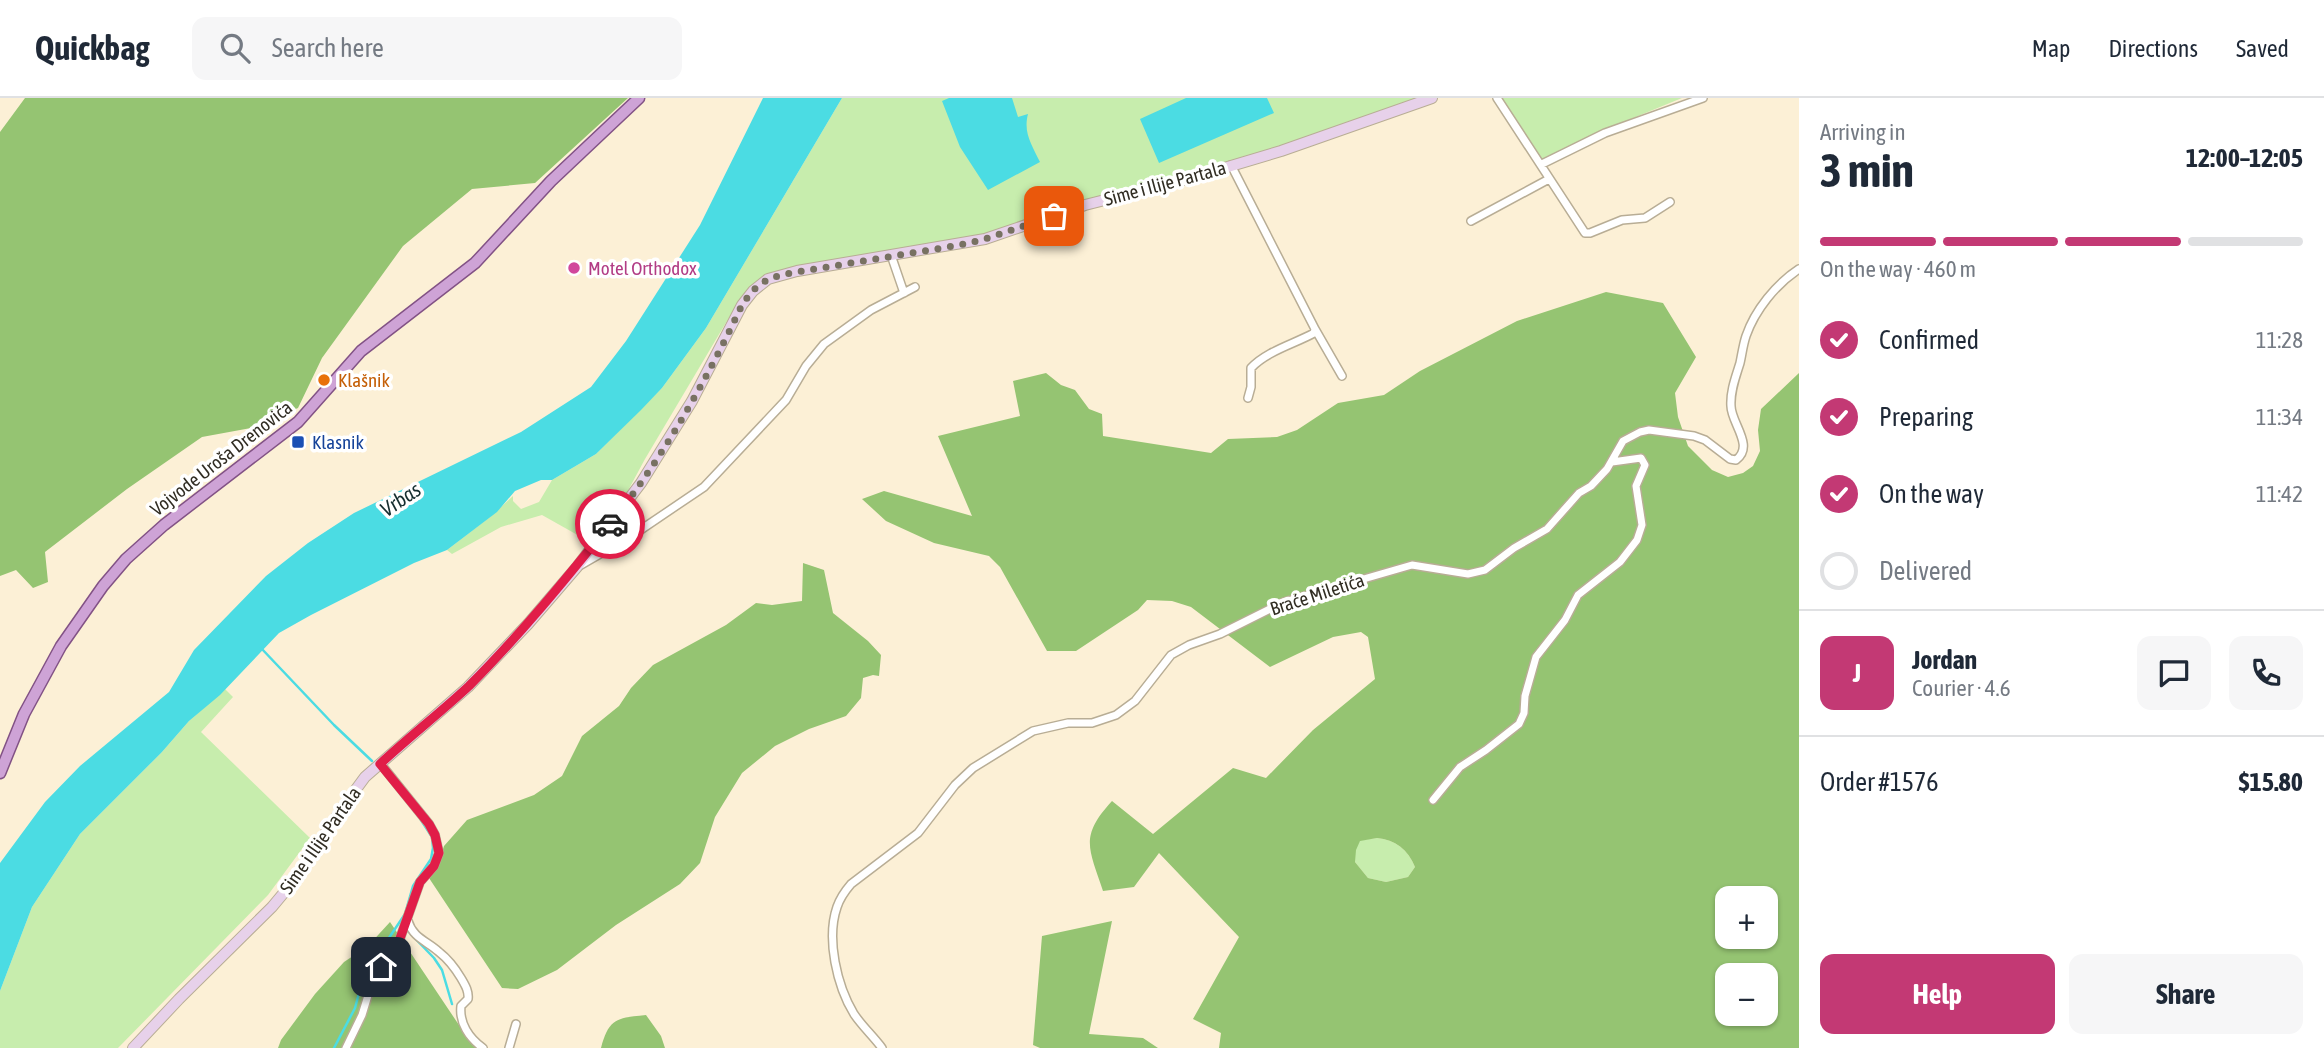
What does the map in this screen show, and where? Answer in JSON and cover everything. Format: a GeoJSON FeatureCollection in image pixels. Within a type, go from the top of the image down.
{"type":"FeatureCollection","features":[{"type":"Feature","properties":{"kind":"main road","name":"Vojvode Uroša Drenovića"},"geometry":{"type":"LineString","coordinates":[[0,773],[24,714],[61,646],[103,586],[131,554],[164,525],[260,454],[298,422],[361,351],[469,269],[551,181],[639,98]]}},
{"type":"Feature","properties":{"kind":"street","name":"Sime i Ilije Partala"},"geometry":{"type":"LineString","coordinates":[[133,1048],[272,907],[353,792],[486,668],[577,567],[641,483],[692,401],[742,305],[752,291],[768,279],[985,239],[1084,205],[1184,180],[1291,148],[1432,98]]}},
{"type":"Feature","properties":{"kind":"street"},"geometry":{"type":"LineString","coordinates":[[1497,98],[1542,164],[1578,225],[1587,234],[1622,220],[1645,218],[1670,202]]}},
{"type":"Feature","properties":{"kind":"street"},"geometry":{"type":"LineString","coordinates":[[1542,164],[1605,133],[1703,98]]}},
{"type":"Feature","properties":{"kind":"street"},"geometry":{"type":"LineString","coordinates":[[1231,165],[1342,376]]}},
{"type":"Feature","properties":{"kind":"street"},"geometry":{"type":"LineString","coordinates":[[1471,221],[1549,178]]}},
{"type":"Feature","properties":{"kind":"street"},"geometry":{"type":"LineString","coordinates":[[891,255],[904,293]]}},
{"type":"Feature","properties":{"kind":"street","name":"Braće Miletića"},"geometry":{"type":"LineString","coordinates":[[882,1048],[856,1017],[842,989],[833,938],[836,907],[851,884],[918,833],[955,786],[973,768],[1033,731],[1068,723],[1092,723],[1116,715],[1135,701],[1171,655],[1284,602],[1412,565],[1468,574],[1485,569],[1547,529],[1612,462],[1623,441],[1640,432],[1649,430],[1694,436],[1705,440],[1730,459],[1740,458],[1744,446],[1731,408],[1745,339],[1761,308],[1779,284],[1799,269]]}},
{"type":"Feature","properties":{"kind":"street"},"geometry":{"type":"LineString","coordinates":[[577,567],[633,535],[704,487],[786,400],[806,366],[824,344],[871,310],[915,287]]}},
{"type":"Feature","properties":{"kind":"street"},"geometry":{"type":"LineString","coordinates":[[1248,398],[1251,368],[1258,360],[1304,339],[1314,333],[1315,329]]}},
{"type":"Feature","properties":{"kind":"street"},"geometry":{"type":"LineString","coordinates":[[1433,800],[1460,767],[1519,724],[1524,713],[1525,696],[1536,657],[1565,620],[1578,595],[1620,562],[1637,540],[1642,525],[1636,486],[1645,465],[1641,458],[1612,462]]}},
{"type":"Feature","properties":{"kind":"street"},"geometry":{"type":"LineString","coordinates":[[346,1048],[362,1015],[373,979],[397,947],[420,882],[434,866],[439,853],[439,845],[429,824],[380,764]]}},
{"type":"Feature","properties":{"kind":"street"},"geometry":{"type":"LineString","coordinates":[[408,920],[415,935],[441,953],[463,981],[468,999],[461,1006],[461,1021],[473,1041],[483,1048]]}},
{"type":"Feature","properties":{"kind":"street"},"geometry":{"type":"LineString","coordinates":[[509,1048],[516,1024]]}},
{"type":"Feature","properties":{"kind":"green space"},"geometry":{"type":"Polygon","coordinates":[[[25,98],[628,98],[535,183],[472,189],[403,246],[322,358],[298,408],[251,428],[202,437],[127,489],[45,552],[48,582],[33,588],[16,570],[0,576],[0,132],[25,98]]]}},
{"type":"Feature","properties":{"kind":"green space"},"geometry":{"type":"Polygon","coordinates":[[[842,98],[1432,98],[1355,126],[985,239],[766,276],[748,289],[740,299],[624,498],[590,542],[542,515],[501,527],[452,554],[447,550],[513,496],[513,501],[521,509],[539,502],[552,480],[596,454],[662,388],[706,328],[842,98]]]}},
{"type":"Feature","properties":{"kind":"green space"},"geometry":{"type":"Polygon","coordinates":[[[1497,98],[1682,98],[1599,132],[1539,161],[1497,98]]]}},
{"type":"Feature","properties":{"kind":"green space"},"geometry":{"type":"Polygon","coordinates":[[[1606,292],[1663,303],[1696,357],[1675,393],[1678,417],[1688,446],[1712,470],[1728,477],[1743,473],[1753,466],[1760,451],[1758,430],[1761,409],[1799,373],[1799,1048],[1219,1048],[1221,1033],[1193,1019],[1239,937],[1159,853],[1134,887],[1103,891],[1091,853],[1091,834],[1112,801],[1153,834],[1233,768],[1266,778],[1313,730],[1375,679],[1368,637],[1361,632],[1333,637],[1270,667],[1191,607],[1172,601],[1147,600],[1138,610],[1076,651],[1047,651],[1000,567],[989,556],[934,543],[886,521],[862,499],[884,491],[972,516],[938,436],[1020,416],[1013,381],[1046,373],[1061,385],[1075,390],[1089,409],[1102,414],[1103,436],[1211,453],[1228,439],[1277,437],[1297,430],[1338,403],[1384,395],[1420,371],[1517,321],[1606,292]],[[1377,838],[1360,841],[1355,862],[1368,878],[1386,882],[1408,877],[1415,867],[1405,850],[1390,841],[1377,838]]]}},
{"type":"Feature","properties":{"kind":"green space"},"geometry":{"type":"Polygon","coordinates":[[[803,563],[824,570],[833,613],[881,655],[879,676],[863,678],[861,698],[846,716],[809,729],[775,746],[742,773],[715,817],[700,863],[680,884],[616,925],[557,970],[518,989],[502,988],[429,878],[437,868],[444,846],[467,820],[534,795],[562,776],[582,736],[619,706],[631,688],[653,665],[726,625],[756,603],[772,605],[802,601],[803,563]]]}},
{"type":"Feature","properties":{"kind":"green space"},"geometry":{"type":"Polygon","coordinates":[[[225,689],[233,697],[201,732],[310,838],[268,895],[118,1048],[0,1048],[0,991],[32,907],[80,834],[189,721],[225,689]]]}},
{"type":"Feature","properties":{"kind":"green space"},"geometry":{"type":"Polygon","coordinates":[[[1377,838],[1395,843],[1409,855],[1415,867],[1408,877],[1386,882],[1368,878],[1355,862],[1355,850],[1360,840],[1377,838]]]}},
{"type":"Feature","properties":{"kind":"green space"},"geometry":{"type":"Polygon","coordinates":[[[1112,921],[1089,1034],[1143,1038],[1158,1048],[1040,1048],[1033,1045],[1042,936],[1112,921]]]}},
{"type":"Feature","properties":{"kind":"green space"},"geometry":{"type":"Polygon","coordinates":[[[390,922],[471,1043],[479,1048],[278,1048],[315,994],[344,962],[368,946],[390,922]]]}},
{"type":"Feature","properties":{"kind":"green space"},"geometry":{"type":"Polygon","coordinates":[[[646,1015],[661,1036],[665,1048],[601,1048],[607,1031],[616,1021],[646,1015]]]}},
{"type":"Feature","properties":{"kind":"water","name":"Vrbas"},"geometry":{"type":"Polygon","coordinates":[[[763,98],[842,98],[706,328],[662,388],[596,454],[552,480],[541,480],[515,491],[497,512],[447,550],[414,563],[279,633],[80,834],[32,907],[0,991],[0,863],[45,802],[80,766],[169,692],[194,650],[266,576],[308,543],[354,513],[521,432],[591,387],[626,341],[700,225],[763,98]]]}},
{"type":"Feature","properties":{"kind":"water"},"geometry":{"type":"Polygon","coordinates":[[[949,98],[1012,98],[1018,117],[1028,114],[1027,133],[1040,162],[988,190],[960,147],[942,101],[949,98]]]}},
{"type":"Feature","properties":{"kind":"water"},"geometry":{"type":"Polygon","coordinates":[[[1186,98],[1267,98],[1274,113],[1159,163],[1140,119],[1186,98]]]}},
{"type":"Feature","properties":{"kind":"waterway"},"geometry":{"type":"LineString","coordinates":[[261,648],[372,761]]}},
{"type":"Feature","properties":{"kind":"waterway"},"geometry":{"type":"LineString","coordinates":[[334,1048],[355,1008],[364,975],[405,914],[413,886],[431,859],[432,837],[421,820]]}},
{"type":"Feature","properties":{"kind":"waterway"},"geometry":{"type":"LineString","coordinates":[[407,930],[442,970],[452,1004]]}},
{"type":"Feature","properties":{"kind":"way so far"},"geometry":{"type":"LineString","coordinates":[[610,524],[641,483],[692,401],[742,305],[752,291],[768,279],[817,267],[960,245],[1054,216]]}},
{"type":"Feature","properties":{"kind":"place","name":"Motel Orthodox"},"geometry":{"type":"Point","coordinates":[574,268]}},
{"type":"Feature","properties":{"kind":"place","name":"Klašnik"},"geometry":{"type":"Point","coordinates":[324,380]}},
{"type":"Feature","properties":{"kind":"place","name":"Klasnik"},"geometry":{"type":"Point","coordinates":[298,442]}},
{"type":"Feature","properties":{"kind":"route"},"geometry":{"type":"LineString","coordinates":[[381,967],[397,947],[420,882],[434,866],[439,845],[429,824],[380,764],[443,710],[496,659],[577,567],[610,524]]}}]}
